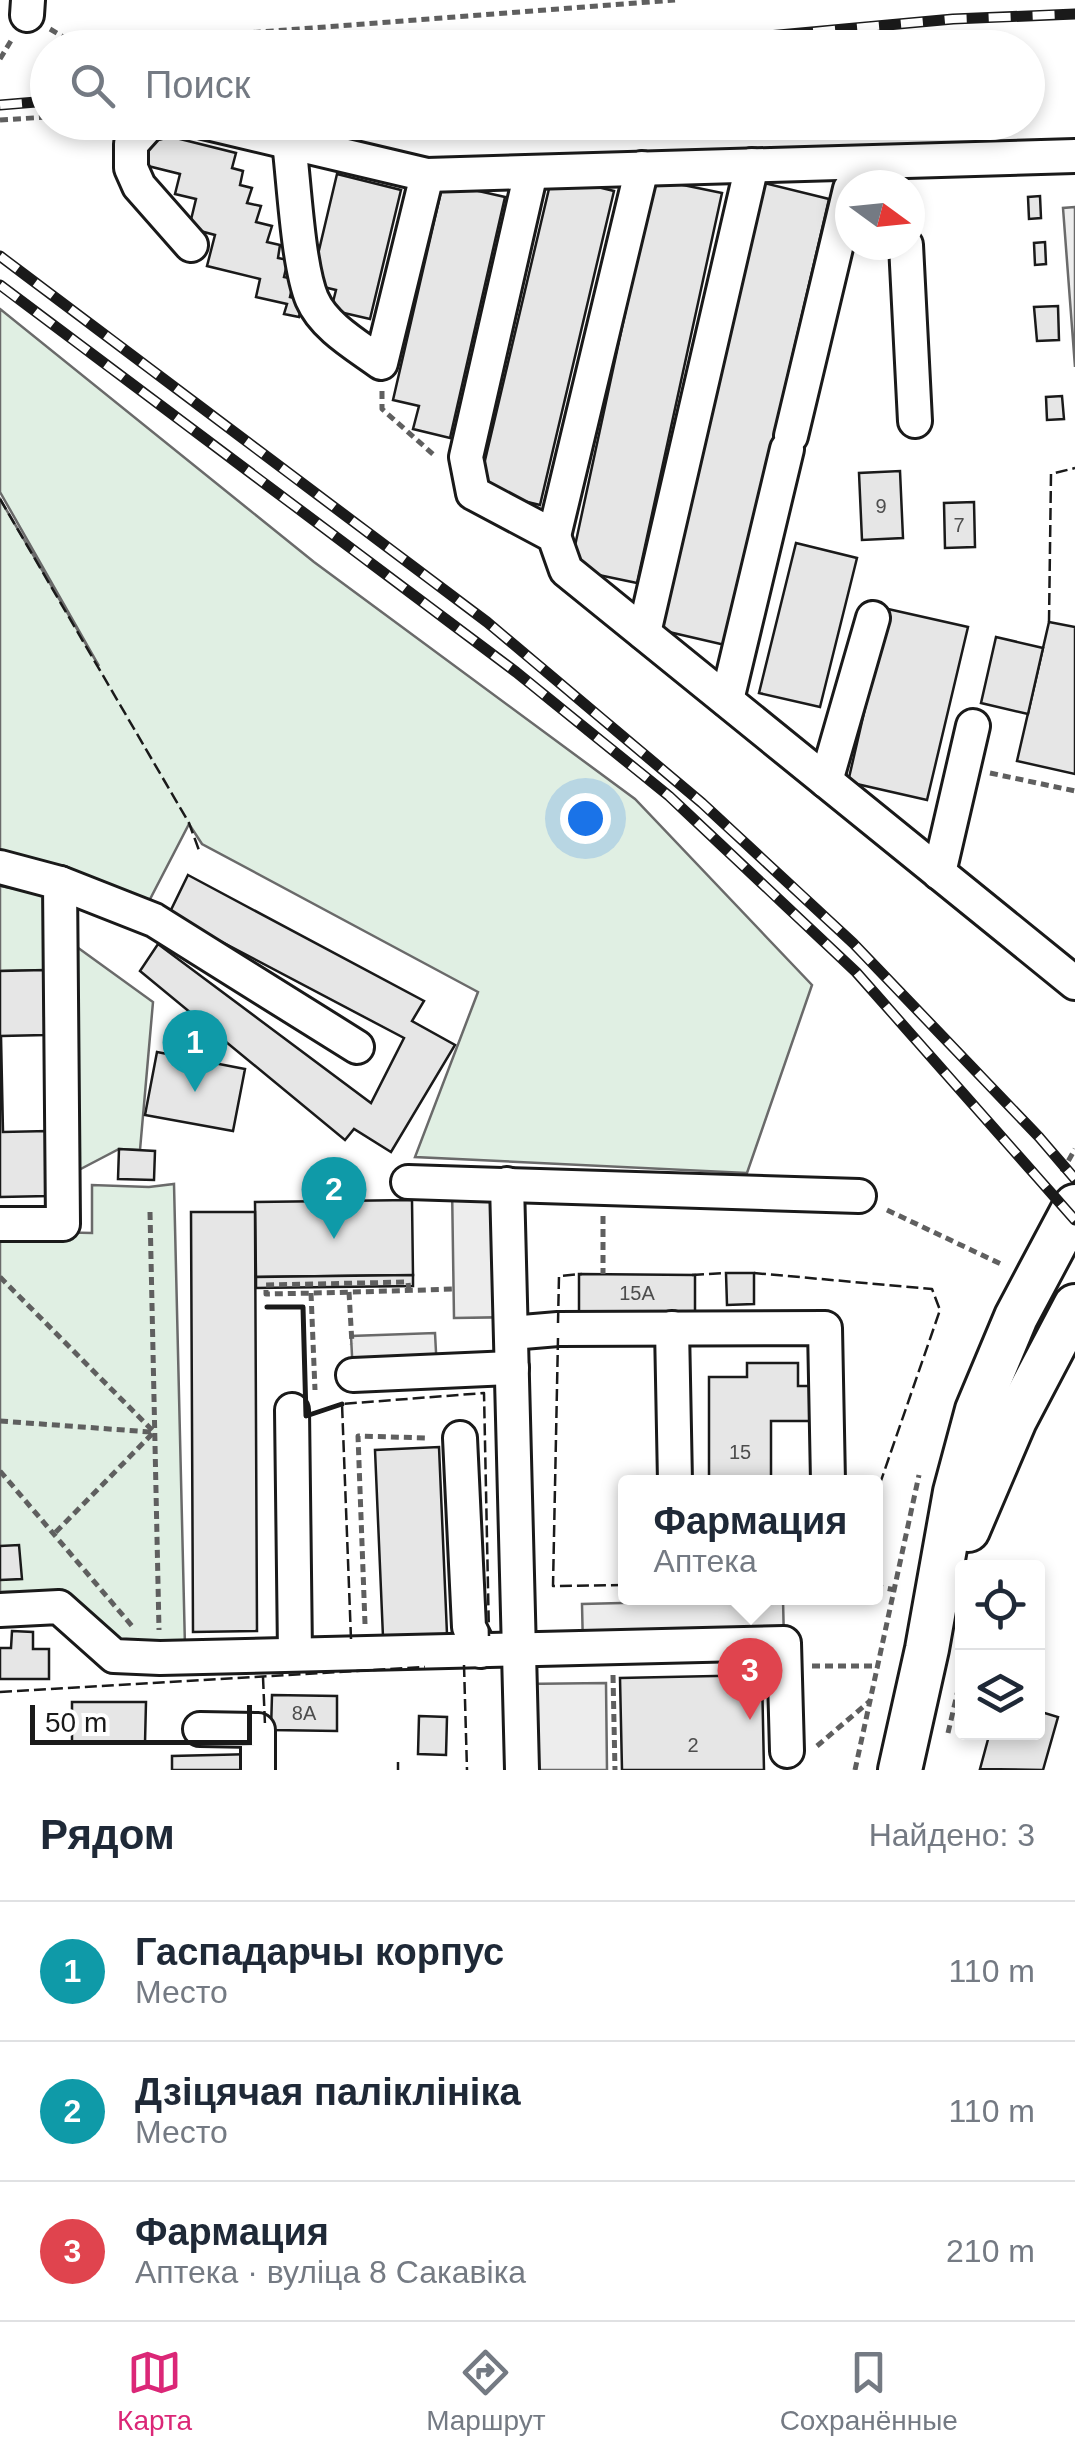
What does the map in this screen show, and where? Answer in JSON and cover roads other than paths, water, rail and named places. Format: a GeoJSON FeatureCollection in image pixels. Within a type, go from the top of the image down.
{"type":"FeatureCollection","features":[{"type":"Feature","properties":{"kind":"main road"},"geometry":{"type":"LineString","coordinates":[[900,1770],[927,1649],[955,1492],[977,1410],[1016,1317],[1075,1206]]}},
{"type":"Feature","properties":{"kind":"main road"},"geometry":{"type":"LineString","coordinates":[[927,1649],[978,1504],[1014,1420],[1072,1321]]}},
{"type":"Feature","properties":{"kind":"lane"},"geometry":{"type":"LineString","coordinates":[[135,140],[131,144],[131,168],[139,186],[191,245]]}},
{"type":"Feature","properties":{"kind":"lane"},"geometry":{"type":"LineString","coordinates":[[281,140],[427,175],[752,165],[835,177]]}},
{"type":"Feature","properties":{"kind":"lane"},"geometry":{"type":"LineString","coordinates":[[290,142],[312,300],[336,330],[381,364],[427,175]]}},
{"type":"Feature","properties":{"kind":"lane"},"geometry":{"type":"LineString","coordinates":[[925,171],[1075,156]]}},
{"type":"Feature","properties":{"kind":"lane"},"geometry":{"type":"LineString","coordinates":[[644,633],[752,165]]}},
{"type":"Feature","properties":{"kind":"lane"},"geometry":{"type":"LineString","coordinates":[[642,168],[554,536],[566,570],[1075,983]]}},
{"type":"Feature","properties":{"kind":"lane"},"geometry":{"type":"LineString","coordinates":[[531,172],[466,457],[473,493],[554,536]]}},
{"type":"Feature","properties":{"kind":"lane"},"geometry":{"type":"LineString","coordinates":[[727,700],[835,250]]}},
{"type":"Feature","properties":{"kind":"lane"},"geometry":{"type":"LineString","coordinates":[[907,260],[914,421]]}},
{"type":"Feature","properties":{"kind":"lane"},"geometry":{"type":"LineString","coordinates":[[826,781],[873,618]]}},
{"type":"Feature","properties":{"kind":"lane"},"geometry":{"type":"LineString","coordinates":[[940,872],[973,726]]}},
{"type":"Feature","properties":{"kind":"lane"},"geometry":{"type":"LineString","coordinates":[[0,867],[60,883],[154,920],[357,1047]]}},
{"type":"Feature","properties":{"kind":"lane"},"geometry":{"type":"LineString","coordinates":[[0,1224],[63,1224],[60,883]]}},
{"type":"Feature","properties":{"kind":"lane"},"geometry":{"type":"LineString","coordinates":[[408,1182],[859,1196]]}},
{"type":"Feature","properties":{"kind":"lane"},"geometry":{"type":"LineString","coordinates":[[507,1184],[522,1770]]}},
{"type":"Feature","properties":{"kind":"lane"},"geometry":{"type":"LineString","coordinates":[[672,1328],[675,1475]]}},
{"type":"Feature","properties":{"kind":"lane"},"geometry":{"type":"LineString","coordinates":[[511,1333],[825,1328],[828,1475]]}},
{"type":"Feature","properties":{"kind":"lane"},"geometry":{"type":"LineString","coordinates":[[353,1375],[512,1368]]}},
{"type":"Feature","properties":{"kind":"lane"},"geometry":{"type":"LineString","coordinates":[[295,1653],[304,1406]]}},
{"type":"Feature","properties":{"kind":"lane"},"geometry":{"type":"LineString","coordinates":[[460,1438],[469,1627],[481,1651]]}},
{"type":"Feature","properties":{"kind":"lane"},"geometry":{"type":"LineString","coordinates":[[0,1610],[60,1607],[114,1656],[160,1658],[784,1643],[802,1749]]}},
{"type":"Feature","properties":{"kind":"lane"},"geometry":{"type":"LineString","coordinates":[[200,1729],[258,1730],[258,1770]]}},
{"type":"Feature","properties":{"kind":"railway"},"geometry":{"type":"LineString","coordinates":[[834,30],[953,19],[1075,14]]}},
{"type":"Feature","properties":{"kind":"railway"},"geometry":{"type":"LineString","coordinates":[[0,105],[30,102]]}},
{"type":"Feature","properties":{"kind":"railway"},"geometry":{"type":"LineString","coordinates":[[0,256],[487,622],[702,803],[853,943],[1075,1179]]}},
{"type":"Feature","properties":{"kind":"railway"},"geometry":{"type":"LineString","coordinates":[[0,285],[516,672],[669,796],[856,972],[1075,1220]]}},
{"type":"Feature","properties":{"kind":"place","name":"Гаспадарчы корпус"},"geometry":{"type":"Point","coordinates":[195,1092]}},
{"type":"Feature","properties":{"kind":"place","name":"Дзіцячая паліклініка"},"geometry":{"type":"Point","coordinates":[334,1239]}},
{"type":"Feature","properties":{"kind":"place","name":"Фармация"},"geometry":{"type":"Point","coordinates":[750,1720]}}]}
